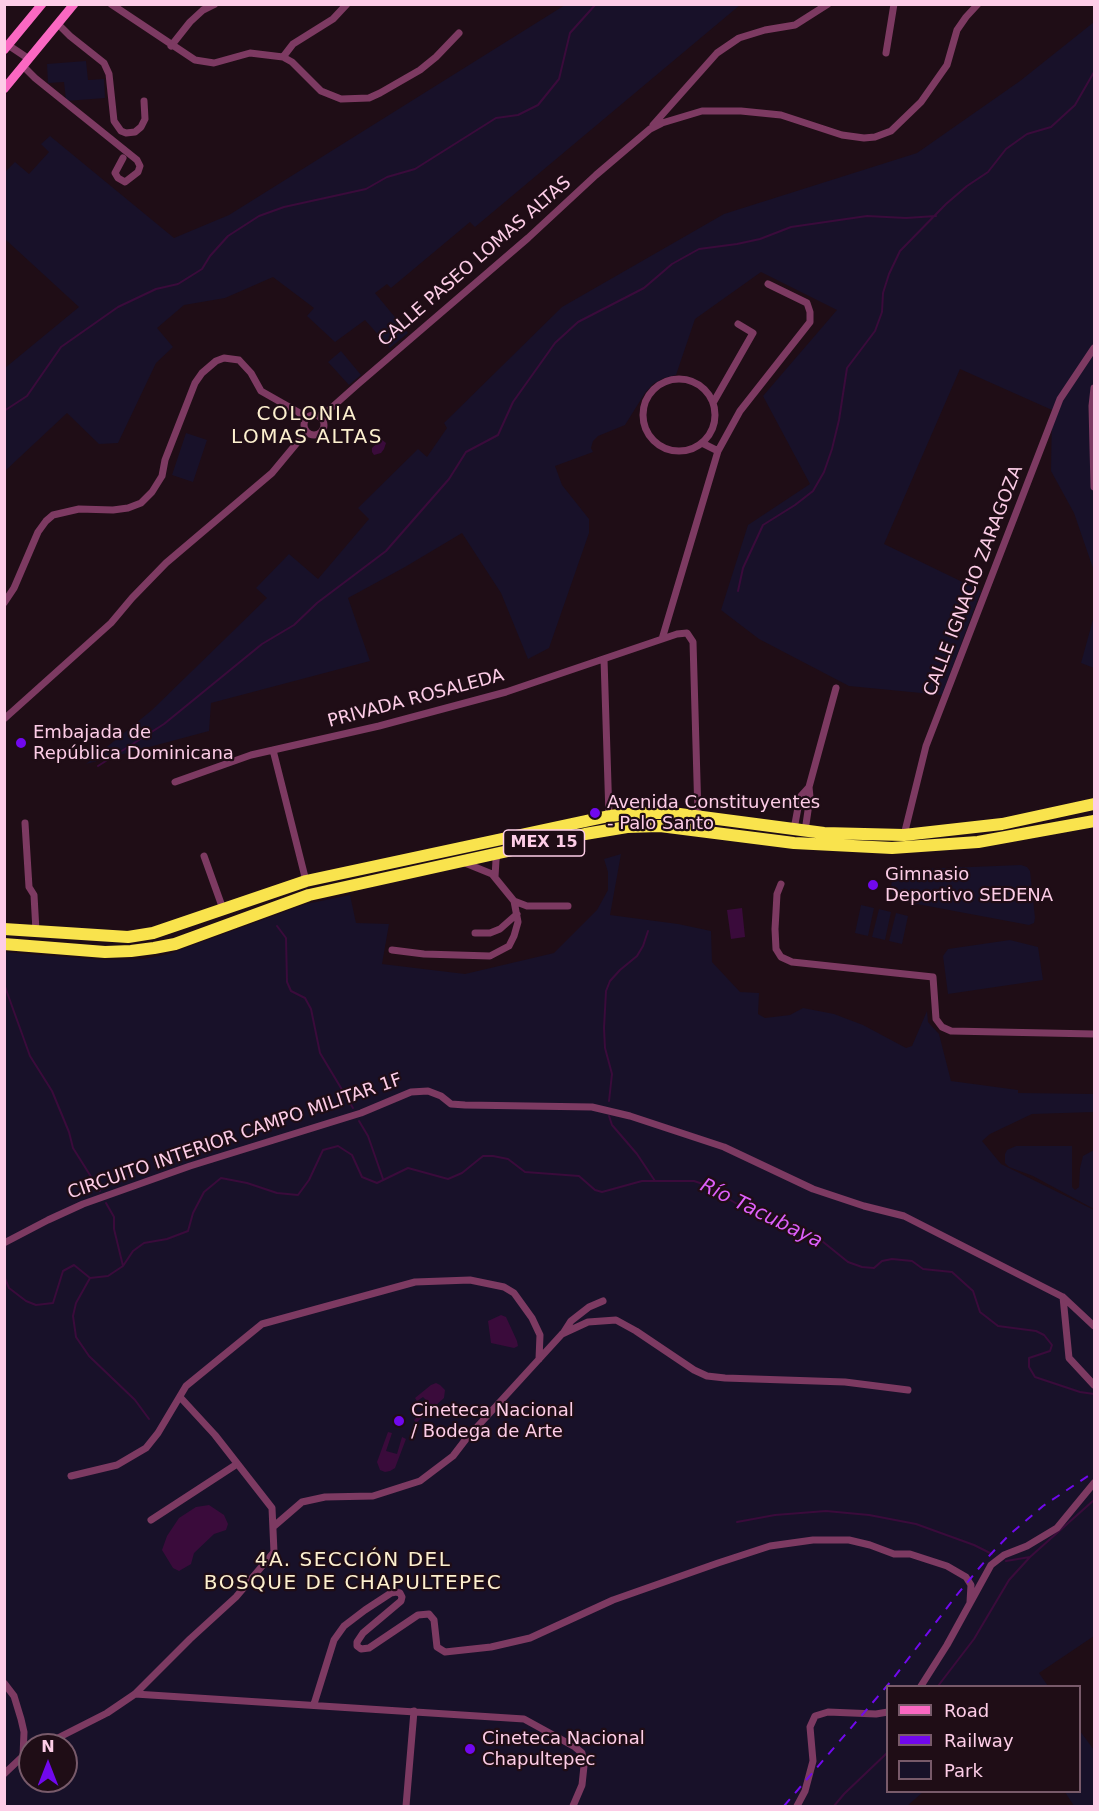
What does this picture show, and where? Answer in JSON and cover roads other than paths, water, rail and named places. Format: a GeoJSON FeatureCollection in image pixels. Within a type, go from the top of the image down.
{"type":"FeatureCollection","features":[{"type":"Feature","properties":{"kind":"highway","name":"MEX 15"},"geometry":{"type":"LineString","coordinates":[[4,929],[128,937],[176,926],[306,880],[609,816],[639,813],[698,815],[800,830],[865,836],[904,835],[1002,824],[1095,804]]}},
{"type":"Feature","properties":{"kind":"highway","name":"MEX 15"},"geometry":{"type":"LineString","coordinates":[[4,944],[105,952],[154,948],[204,933],[309,895],[597,832],[642,825],[680,827],[794,843],[892,848],[978,842],[1095,821]]}},
{"type":"Feature","properties":{"kind":"main road"},"geometry":{"type":"LineString","coordinates":[[7,48],[42,4]]}},
{"type":"Feature","properties":{"kind":"main road"},"geometry":{"type":"LineString","coordinates":[[4,89],[74,4]]}},
{"type":"Feature","properties":{"kind":"street"},"geometry":{"type":"LineString","coordinates":[[111,4],[195,60],[214,63],[250,53],[283,57],[292,62],[321,91],[333,97],[352,100],[369,98],[420,70],[459,33]]}},
{"type":"Feature","properties":{"kind":"street"},"geometry":{"type":"LineString","coordinates":[[171,46],[190,22],[203,10],[215,4]]}},
{"type":"Feature","properties":{"kind":"street"},"geometry":{"type":"LineString","coordinates":[[283,57],[294,44],[333,18],[347,4]]}},
{"type":"Feature","properties":{"kind":"street"},"geometry":{"type":"LineString","coordinates":[[650,129],[717,53],[739,38],[765,30],[795,25],[828,4]]}},
{"type":"Feature","properties":{"kind":"street"},"geometry":{"type":"LineString","coordinates":[[886,53],[894,4]]}},
{"type":"Feature","properties":{"kind":"street"},"geometry":{"type":"LineString","coordinates":[[650,129],[702,111],[741,111],[781,116],[842,135],[864,138],[891,131],[928,93],[947,65],[957,30],[978,4]]}},
{"type":"Feature","properties":{"kind":"street"},"geometry":{"type":"LineString","coordinates":[[58,24],[104,63],[109,74],[114,121],[121,131],[135,132],[141,127],[145,119],[144,101]]}},
{"type":"Feature","properties":{"kind":"street"},"geometry":{"type":"LineString","coordinates":[[7,48],[26,62],[35,78],[137,160],[140,166],[138,172],[125,182],[118,178],[116,173],[123,158]]}},
{"type":"Feature","properties":{"kind":"street","name":"CALLE PASEO LOMAS ALTAS"},"geometry":{"type":"LineString","coordinates":[[321,417],[520,246],[596,175],[650,129]]}},
{"type":"Feature","properties":{"kind":"street"},"geometry":{"type":"LineString","coordinates":[[662,639],[718,452],[740,411],[810,322],[807,303],[768,284]]}},
{"type":"Feature","properties":{"kind":"street"},"geometry":{"type":"LineString","coordinates":[[713,403],[753,333],[738,324]]}},
{"type":"Feature","properties":{"kind":"street","name":"CALLE IGNACIO ZARAGOZA"},"geometry":{"type":"LineString","coordinates":[[904,835],[926,746],[1060,399],[1095,348]]}},
{"type":"Feature","properties":{"kind":"street"},"geometry":{"type":"LineString","coordinates":[[4,603],[14,588],[39,532],[53,515],[79,509],[128,508],[141,503],[152,492],[162,476],[165,460],[195,383],[202,373],[216,361],[224,358],[239,360],[251,373],[261,391],[305,418]]}},
{"type":"Feature","properties":{"kind":"street"},"geometry":{"type":"LineString","coordinates":[[688,380],[699,385],[713,403],[714,425],[702,443],[692,449],[681,452],[659,446],[650,438],[645,428],[642,417],[648,395],[666,381],[688,380]]}},
{"type":"Feature","properties":{"kind":"street"},"geometry":{"type":"LineString","coordinates":[[1095,388],[1092,406],[1095,487]]}},
{"type":"Feature","properties":{"kind":"street"},"geometry":{"type":"LineString","coordinates":[[313,415],[321,417],[324,425],[321,432],[314,435],[306,432],[303,427],[305,418],[313,415]]}},
{"type":"Feature","properties":{"kind":"street"},"geometry":{"type":"LineString","coordinates":[[4,719],[111,623],[166,563],[264,480],[306,432]]}},
{"type":"Feature","properties":{"kind":"street"},"geometry":{"type":"LineString","coordinates":[[702,443],[718,452]]}},
{"type":"Feature","properties":{"kind":"street","name":"PRIVADA ROSALEDA"},"geometry":{"type":"LineString","coordinates":[[175,782],[251,755],[379,726],[497,694],[677,634],[687,633],[693,642],[698,815]]}},
{"type":"Feature","properties":{"kind":"street"},"geometry":{"type":"LineString","coordinates":[[604,659],[609,816]]}},
{"type":"Feature","properties":{"kind":"street"},"geometry":{"type":"LineString","coordinates":[[800,830],[810,797],[808,787],[836,688]]}},
{"type":"Feature","properties":{"kind":"street"},"geometry":{"type":"LineString","coordinates":[[273,750],[306,880]]}},
{"type":"Feature","properties":{"kind":"street"},"geometry":{"type":"LineString","coordinates":[[25,823],[29,888],[33,895],[36,930]]}},
{"type":"Feature","properties":{"kind":"street"},"geometry":{"type":"LineString","coordinates":[[495,878],[498,853]]}},
{"type":"Feature","properties":{"kind":"street"},"geometry":{"type":"LineString","coordinates":[[204,856],[222,909]]}},
{"type":"Feature","properties":{"kind":"street"},"geometry":{"type":"LineString","coordinates":[[392,950],[433,955],[490,956],[500,952],[512,941],[517,927],[517,914],[513,901],[495,878],[484,869],[460,862]]}},
{"type":"Feature","properties":{"kind":"street"},"geometry":{"type":"LineString","coordinates":[[781,884],[777,894],[775,928],[776,949],[781,957],[792,962],[933,977],[936,1019],[942,1027],[951,1031],[1095,1034]]}},
{"type":"Feature","properties":{"kind":"street"},"geometry":{"type":"LineString","coordinates":[[513,901],[527,906],[568,906]]}},
{"type":"Feature","properties":{"kind":"street"},"geometry":{"type":"LineString","coordinates":[[475,933],[490,933],[500,929],[517,914]]}},
{"type":"Feature","properties":{"kind":"street","name":"CIRCUITO INTERIOR CAMPO MILITAR 1F"},"geometry":{"type":"LineString","coordinates":[[4,1243],[83,1204],[190,1166],[361,1113],[411,1092],[428,1091],[441,1096],[451,1104],[592,1107],[663,1127],[724,1148],[813,1189],[903,1216],[1063,1297],[1095,1326]]}},
{"type":"Feature","properties":{"kind":"street"},"geometry":{"type":"LineString","coordinates":[[71,1476],[117,1465],[146,1448],[158,1433],[186,1386],[262,1324],[415,1282],[470,1281],[504,1287],[514,1293],[532,1318],[540,1335],[539,1359]]}},
{"type":"Feature","properties":{"kind":"street"},"geometry":{"type":"LineString","coordinates":[[1063,1297],[1070,1358],[1095,1385]]}},
{"type":"Feature","properties":{"kind":"street"},"geometry":{"type":"LineString","coordinates":[[273,1527],[302,1502],[325,1497],[373,1496],[420,1481],[453,1456],[571,1321],[589,1307],[603,1301]]}},
{"type":"Feature","properties":{"kind":"street"},"geometry":{"type":"LineString","coordinates":[[562,1334],[588,1322],[616,1320],[706,1376],[845,1382],[908,1390]]}},
{"type":"Feature","properties":{"kind":"street"},"geometry":{"type":"LineString","coordinates":[[68,1733],[107,1713],[135,1694],[244,1588],[274,1552],[272,1508],[215,1435],[180,1397]]}},
{"type":"Feature","properties":{"kind":"street"},"geometry":{"type":"LineString","coordinates":[[151,1520],[237,1464]]}},
{"type":"Feature","properties":{"kind":"street"},"geometry":{"type":"LineString","coordinates":[[922,1685],[947,1645],[988,1569],[1004,1555],[1027,1546],[1057,1528],[1095,1483]]}},
{"type":"Feature","properties":{"kind":"street"},"geometry":{"type":"LineString","coordinates":[[314,1704],[334,1640],[344,1626],[396,1592],[400,1593],[401,1601],[363,1633],[357,1642],[357,1646],[361,1649],[369,1648],[418,1615],[429,1614],[434,1620],[437,1647],[445,1652],[491,1647],[530,1638],[613,1600],[718,1563],[770,1546],[813,1540],[849,1540],[894,1554],[910,1554],[929,1558],[966,1577],[971,1585],[970,1602]]}},
{"type":"Feature","properties":{"kind":"street"},"geometry":{"type":"LineString","coordinates":[[4,1683],[14,1696],[24,1733]]}},
{"type":"Feature","properties":{"kind":"street"},"geometry":{"type":"LineString","coordinates":[[135,1694],[524,1719],[582,1753],[584,1766],[582,1785],[573,1806]]}},
{"type":"Feature","properties":{"kind":"street"},"geometry":{"type":"LineString","coordinates":[[406,1806],[414,1711]]}},
{"type":"Feature","properties":{"kind":"street"},"geometry":{"type":"LineString","coordinates":[[797,1806],[805,1791],[813,1761],[810,1727],[816,1716],[828,1712],[886,1712]]}},
{"type":"Feature","properties":{"kind":"street"},"geometry":{"type":"LineString","coordinates":[[4,1774],[18,1762]]}},
{"type":"Feature","properties":{"kind":"waterway"},"geometry":{"type":"LineString","coordinates":[[4,411],[27,396],[61,347],[118,307],[156,289],[178,284],[202,269],[228,236],[259,216],[284,207],[366,189],[387,177],[415,169],[496,118],[518,115],[538,105],[559,79],[570,33],[596,4]]}},
{"type":"Feature","properties":{"kind":"waterway"},"geometry":{"type":"LineString","coordinates":[[738,591],[743,568],[763,525],[813,491],[824,472],[839,420],[847,368],[875,331],[882,312],[883,293],[900,251],[946,204],[988,172],[1006,149],[1027,134],[1051,127],[1075,105],[1094,72]]}},
{"type":"Feature","properties":{"kind":"waterway"},"geometry":{"type":"LineString","coordinates":[[98,766],[164,724],[262,644],[294,625],[317,603],[386,551],[449,479],[466,452],[498,435],[513,402],[555,343],[578,322],[644,288],[672,264],[699,249],[760,239],[791,227],[867,216],[906,218],[936,216]]}},
{"type":"Feature","properties":{"kind":"waterway"},"geometry":{"type":"LineString","coordinates":[[277,926],[286,938],[287,982],[291,991],[305,998],[311,1009],[320,1053],[353,1108]]}},
{"type":"Feature","properties":{"kind":"waterway"},"geometry":{"type":"LineString","coordinates":[[609,1101],[612,1074],[605,1048],[606,991],[610,981],[637,956],[648,931]]}},
{"type":"Feature","properties":{"kind":"waterway"},"geometry":{"type":"LineString","coordinates":[[4,984],[30,1056],[52,1091],[73,1148],[100,1191]]}},
{"type":"Feature","properties":{"kind":"waterway"},"geometry":{"type":"LineString","coordinates":[[609,1116],[612,1125],[637,1154],[655,1181]]}},
{"type":"Feature","properties":{"kind":"waterway"},"geometry":{"type":"LineString","coordinates":[[359,1121],[368,1136],[383,1179]]}},
{"type":"Feature","properties":{"kind":"waterway","name":"Río Tacubaya"},"geometry":{"type":"LineString","coordinates":[[4,1276],[9,1288],[26,1301],[36,1305],[53,1303],[63,1271],[74,1265],[90,1278],[108,1276],[123,1266],[133,1251],[144,1243],[167,1239],[188,1231],[193,1213],[204,1192],[221,1178],[247,1183],[277,1193],[298,1195],[309,1180],[323,1150],[338,1146],[352,1155],[362,1177],[377,1183],[408,1168],[448,1179],[462,1173],[483,1156],[493,1156],[508,1159],[525,1172],[579,1176],[595,1190],[602,1192],[642,1181],[694,1181],[744,1208],[822,1241],[848,1262],[862,1267],[874,1268],[882,1261],[892,1259],[912,1261],[923,1269],[952,1272],[973,1291],[980,1312],[998,1326],[1036,1331],[1044,1335],[1052,1345],[1050,1351],[1029,1358],[1029,1367],[1035,1377],[1080,1392],[1094,1394]]}},
{"type":"Feature","properties":{"kind":"waterway"},"geometry":{"type":"LineString","coordinates":[[106,1203],[114,1217],[114,1229],[123,1266]]}},
{"type":"Feature","properties":{"kind":"waterway"},"geometry":{"type":"LineString","coordinates":[[90,1278],[76,1303],[73,1316],[76,1337],[89,1356],[135,1400],[149,1419]]}},
{"type":"Feature","properties":{"kind":"waterway"},"geometry":{"type":"LineString","coordinates":[[939,1685],[974,1639],[1009,1580],[1030,1557],[1094,1500]]}},
{"type":"Feature","properties":{"kind":"waterway"},"geometry":{"type":"LineString","coordinates":[[737,1522],[775,1515],[826,1511],[869,1515],[916,1524],[992,1554]]}},
{"type":"Feature","properties":{"kind":"waterway"},"geometry":{"type":"LineString","coordinates":[[1006,1561],[1030,1557]]}},
{"type":"Feature","properties":{"kind":"waterway"},"geometry":{"type":"LineString","coordinates":[[834,1806],[886,1754]]}},
{"type":"Feature","properties":{"kind":"railway"},"geometry":{"type":"LineString","coordinates":[[888,1685],[956,1596],[1009,1535],[1043,1506],[1094,1472]]}},
{"type":"Feature","properties":{"kind":"railway"},"geometry":{"type":"LineString","coordinates":[[784,1806],[886,1687]]}},
{"type":"Feature","properties":{"kind":"place","name":"Embajada de República Dominicana"},"geometry":{"type":"Point","coordinates":[21,743]}},
{"type":"Feature","properties":{"kind":"place","name":"Avenida Constituyentes - Palo Santo"},"geometry":{"type":"Point","coordinates":[595,813]}},
{"type":"Feature","properties":{"kind":"place","name":"Gimnasio Deportivo SEDENA"},"geometry":{"type":"Point","coordinates":[873,885]}},
{"type":"Feature","properties":{"kind":"place","name":"Cineteca Nacional / Bodega de Arte"},"geometry":{"type":"Point","coordinates":[399,1421]}},
{"type":"Feature","properties":{"kind":"place","name":"Cineteca Nacional Chapultepec"},"geometry":{"type":"Point","coordinates":[470,1749]}},
{"type":"Feature","properties":{"kind":"district","name":"COLONIA LOMAS ALTAS"},"geometry":{"type":"Point","coordinates":[307,426]}},
{"type":"Feature","properties":{"kind":"district","name":"4A. SECCIÓN DEL BOSQUE DE CHAPULTEPEC"},"geometry":{"type":"Point","coordinates":[353,1572]}}]}
